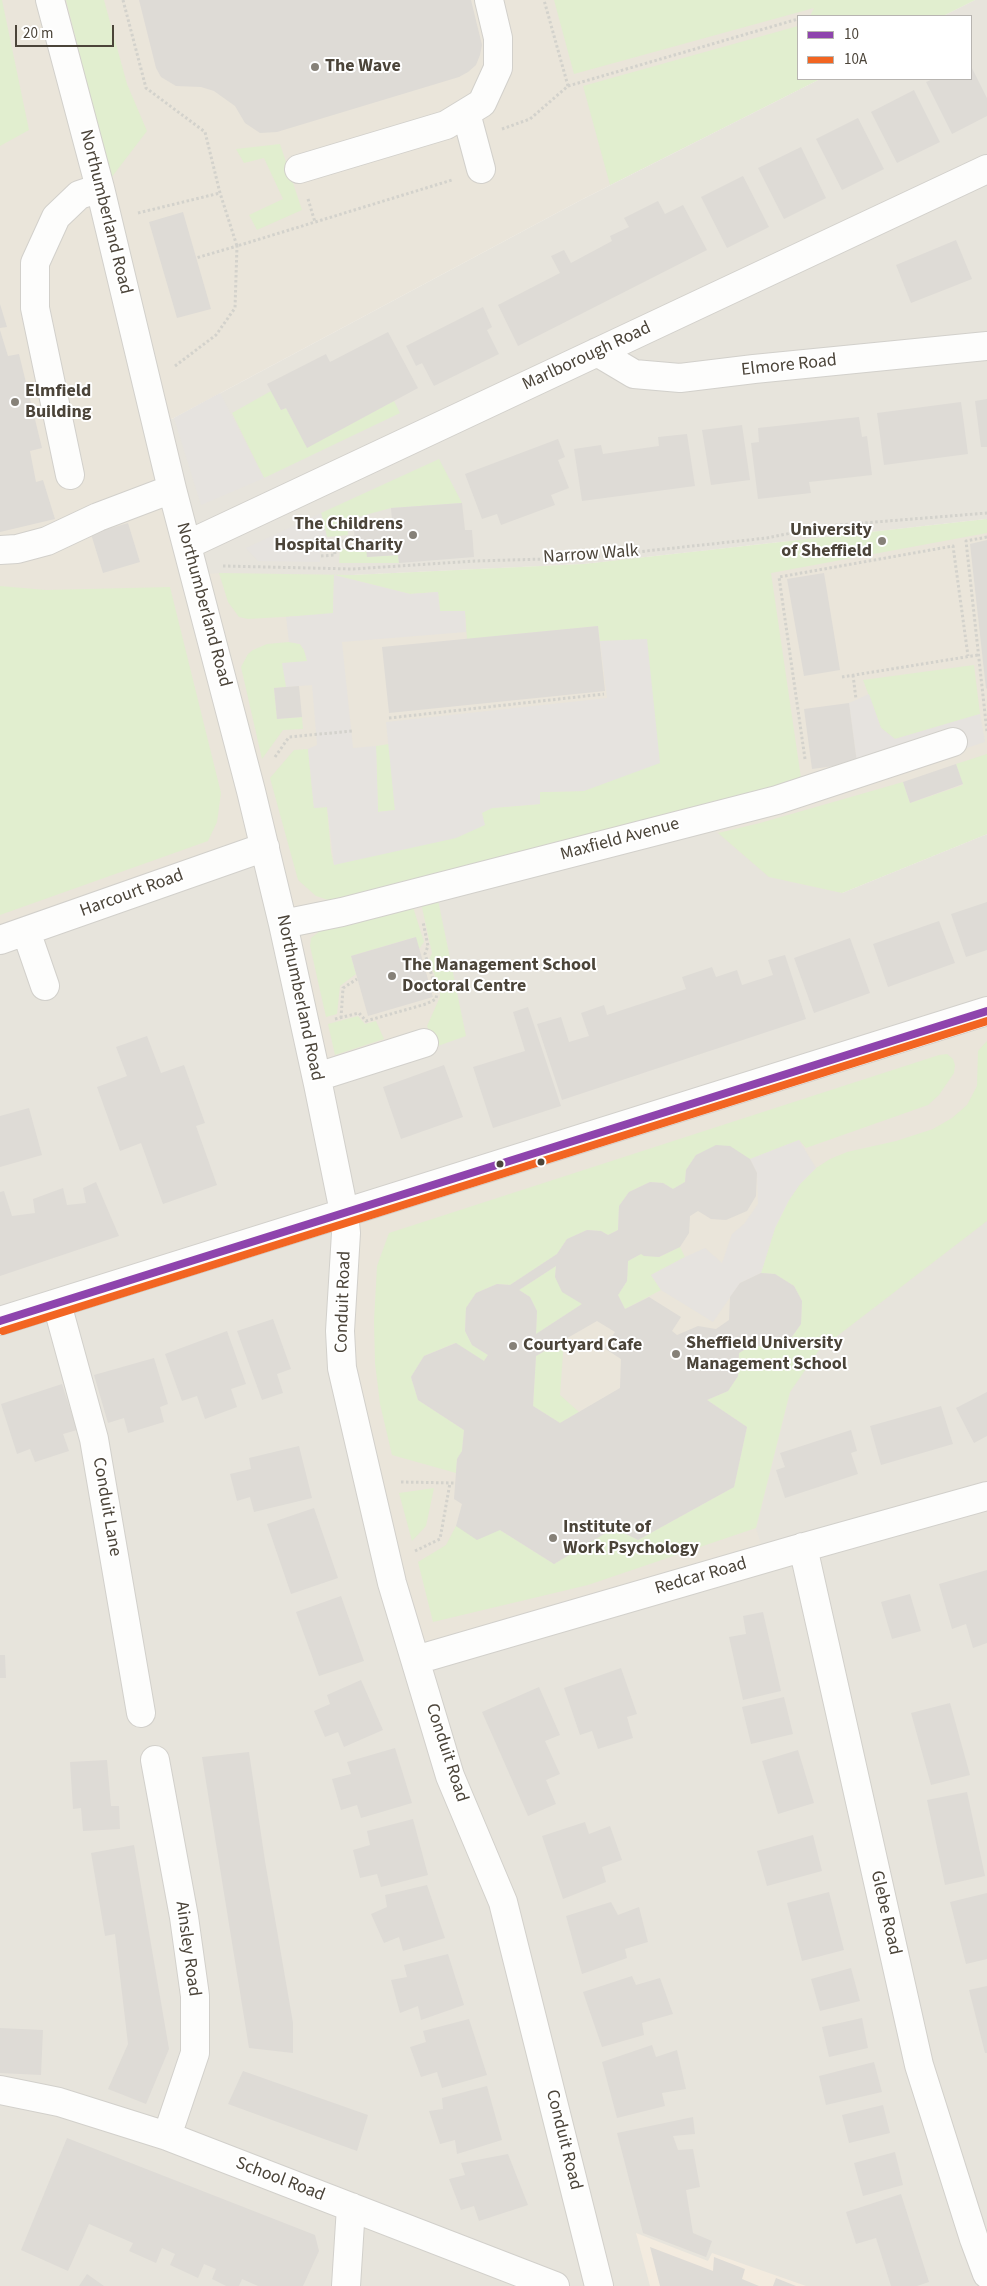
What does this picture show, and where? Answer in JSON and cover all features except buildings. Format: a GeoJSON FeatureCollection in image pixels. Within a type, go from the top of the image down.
{"type":"FeatureCollection","features":[{"type":"Feature","properties":{"kind":"street","name":"Northumberland Road"},"geometry":{"type":"LineString","coordinates":[[50,0],[100,188],[172,489],[251,791],[306,1027],[344,1212]]}},
{"type":"Feature","properties":{"kind":"street"},"geometry":{"type":"LineString","coordinates":[[299,169],[446,125],[482,103],[498,68],[498,38],[489,0]]}},
{"type":"Feature","properties":{"kind":"street"},"geometry":{"type":"LineString","coordinates":[[466,113],[481,169]]}},
{"type":"Feature","properties":{"kind":"street","name":"Marlborough Road"},"geometry":{"type":"LineString","coordinates":[[190,555],[597,352],[987,169]]}},
{"type":"Feature","properties":{"kind":"street"},"geometry":{"type":"LineString","coordinates":[[70,475],[35,308],[35,263],[56,216],[78,195],[100,188]]}},
{"type":"Feature","properties":{"kind":"street","name":"Elmore Road"},"geometry":{"type":"LineString","coordinates":[[597,352],[634,374],[680,378],[754,368],[987,346]]}},
{"type":"Feature","properties":{"kind":"street"},"geometry":{"type":"LineString","coordinates":[[0,550],[16,549],[47,541],[98,517],[172,489]]}},
{"type":"Feature","properties":{"kind":"street","name":"Maxfield Avenue"},"geometry":{"type":"LineString","coordinates":[[283,924],[342,912],[777,800],[952,742]]}},
{"type":"Feature","properties":{"kind":"street","name":"Harcourt Road"},"geometry":{"type":"LineString","coordinates":[[0,940],[264,846]]}},
{"type":"Feature","properties":{"kind":"street"},"geometry":{"type":"LineString","coordinates":[[26,932],[45,986]]}},
{"type":"Feature","properties":{"kind":"street"},"geometry":{"type":"LineString","coordinates":[[0,1321],[987,1011]]}},
{"type":"Feature","properties":{"kind":"street"},"geometry":{"type":"LineString","coordinates":[[317,1077],[424,1042]]}},
{"type":"Feature","properties":{"kind":"street","name":"Conduit Road"},"geometry":{"type":"LineString","coordinates":[[344,1212],[346,1234],[340,1331],[342,1368],[388,1564],[450,1776],[503,1902],[599,2286]]}},
{"type":"Feature","properties":{"kind":"street","name":"Conduit Lane"},"geometry":{"type":"LineString","coordinates":[[57,1304],[94,1439],[141,1713]]}},
{"type":"Feature","properties":{"kind":"street","name":"Redcar Road"},"geometry":{"type":"LineString","coordinates":[[416,1660],[987,1496]]}},
{"type":"Feature","properties":{"kind":"street","name":"Glebe Road"},"geometry":{"type":"LineString","coordinates":[[803,1548],[919,2065],[974,2239],[987,2274]]}},
{"type":"Feature","properties":{"kind":"street","name":"Ainsley Road"},"geometry":{"type":"LineString","coordinates":[[156,1760],[184,1917],[196,2006],[195,2053],[166,2136]]}},
{"type":"Feature","properties":{"kind":"street","name":"School Road"},"geometry":{"type":"LineString","coordinates":[[0,2090],[59,2102],[166,2136],[556,2286]]}},
{"type":"Feature","properties":{"kind":"street"},"geometry":{"type":"LineString","coordinates":[[346,2286],[351,2207]]}},
{"type":"Feature","properties":{"kind":"path"},"geometry":{"type":"LineString","coordinates":[[123,0],[146,88],[205,132],[220,193],[237,246],[235,308],[216,335],[148,386]]}},
{"type":"Feature","properties":{"kind":"path"},"geometry":{"type":"LineString","coordinates":[[544,0],[568,86]]}},
{"type":"Feature","properties":{"kind":"path"},"geometry":{"type":"LineString","coordinates":[[494,132],[530,118],[568,86],[797,19]]}},
{"type":"Feature","properties":{"kind":"path"},"geometry":{"type":"LineString","coordinates":[[196,258],[454,180]]}},
{"type":"Feature","properties":{"kind":"path"},"geometry":{"type":"LineString","coordinates":[[107,219],[220,193]]}},
{"type":"Feature","properties":{"kind":"path","name":"Narrow Walk"},"geometry":{"type":"LineString","coordinates":[[190,555],[353,569],[475,561],[581,558],[767,538],[826,526],[987,513]]}},
{"type":"Feature","properties":{"kind":"path"},"geometry":{"type":"LineString","coordinates":[[987,537],[966,541],[987,732]]}},
{"type":"Feature","properties":{"kind":"path"},"geometry":{"type":"LineString","coordinates":[[321,556],[335,555],[334,542],[354,540]]}},
{"type":"Feature","properties":{"kind":"path"},"geometry":{"type":"LineString","coordinates":[[804,757],[779,577],[953,546],[968,656]]}},
{"type":"Feature","properties":{"kind":"path"},"geometry":{"type":"LineString","coordinates":[[842,677],[978,655]]}},
{"type":"Feature","properties":{"kind":"path"},"geometry":{"type":"LineString","coordinates":[[853,675],[856,699]]}},
{"type":"Feature","properties":{"kind":"path"},"geometry":{"type":"LineString","coordinates":[[389,718],[604,694]]}},
{"type":"Feature","properties":{"kind":"path"},"geometry":{"type":"LineString","coordinates":[[251,791],[289,737],[352,732]]}},
{"type":"Feature","properties":{"kind":"path"},"geometry":{"type":"LineString","coordinates":[[306,1027],[359,1013],[366,1021],[426,1004],[436,999],[437,992],[424,954],[428,946],[423,922]]}},
{"type":"Feature","properties":{"kind":"path"},"geometry":{"type":"LineString","coordinates":[[341,1018],[344,988],[357,979]]}},
{"type":"Feature","properties":{"kind":"path"},"geometry":{"type":"LineString","coordinates":[[369,1481],[455,1483]]}},
{"type":"Feature","properties":{"kind":"path"},"geometry":{"type":"LineString","coordinates":[[388,1564],[440,1539],[450,1483]]}},
{"type":"Feature","properties":{"kind":"shaded area","name":"University of Sheffield"},"geometry":{"type":"Polygon","coordinates":[[[0,0],[975,0],[945,15],[797,15],[797,80],[818,80],[581,200],[174,418],[156,425],[196,575],[219,573],[353,575],[584,564],[987,519],[987,834],[842,893],[769,877],[712,828],[438,901],[466,1036],[318,1084],[264,847],[0,941],[0,0]]]}},
{"type":"Feature","properties":{"kind":"shaded area"},"geometry":{"type":"Polygon","coordinates":[[[975,0],[987,0],[987,519],[584,564],[353,575],[195,575],[156,425],[174,418],[581,200],[818,80],[972,80],[972,15],[945,15],[975,0]]]}},
{"type":"Feature","properties":{"kind":"shaded area"},"geometry":{"type":"Polygon","coordinates":[[[220,393],[264,478],[201,505],[174,418],[220,393]]]}},
{"type":"Feature","properties":{"kind":"shaded area"},"geometry":{"type":"Polygon","coordinates":[[[321,513],[330,551],[320,551],[320,562],[258,561],[246,548],[321,513]]]}},
{"type":"Feature","properties":{"kind":"shaded area"},"geometry":{"type":"Polygon","coordinates":[[[334,575],[410,594],[438,592],[440,611],[465,611],[466,632],[342,642],[353,748],[376,746],[378,812],[395,810],[386,722],[607,698],[600,641],[647,639],[660,763],[584,791],[540,792],[540,804],[492,808],[482,813],[485,825],[456,838],[334,865],[327,807],[314,808],[308,749],[317,745],[312,685],[286,687],[282,663],[307,661],[300,644],[289,642],[286,617],[333,613],[334,575]]]}},
{"type":"Feature","properties":{"kind":"shaded area"},"geometry":{"type":"Polygon","coordinates":[[[869,694],[881,728],[895,739],[980,714],[985,742],[862,782],[857,763],[849,703],[869,694]]]}},
{"type":"Feature","properties":{"kind":"shaded area"},"geometry":{"type":"Polygon","coordinates":[[[712,828],[842,893],[987,834],[987,2286],[0,2286],[0,941],[265,847],[438,900],[712,828]]]}},
{"type":"Feature","properties":{"kind":"shaded area"},"geometry":{"type":"Polygon","coordinates":[[[987,1011],[987,1221],[819,1350],[790,1392],[756,1528],[765,1558],[416,1660],[342,1368],[344,1212],[987,1011]]]}},
{"type":"Feature","properties":{"kind":"shaded area"},"geometry":{"type":"Polygon","coordinates":[[[799,1140],[816,1168],[800,1184],[789,1200],[775,1228],[761,1273],[740,1283],[713,1322],[661,1290],[651,1275],[705,1248],[722,1263],[732,1234],[744,1224],[758,1204],[757,1173],[750,1159],[799,1140]]]}},
{"type":"Feature","properties":{"kind":"shaded area"},"geometry":{"type":"Polygon","coordinates":[[[636,2233],[708,2261],[712,2253],[806,2286],[650,2286],[636,2233]]]}},
{"type":"Feature","properties":{"kind":"green space"},"geometry":{"type":"Polygon","coordinates":[[[0,0],[2,0],[29,130],[0,146],[0,0]]]}},
{"type":"Feature","properties":{"kind":"green space"},"geometry":{"type":"Polygon","coordinates":[[[66,0],[104,0],[127,84],[147,131],[111,178],[66,0]]]}},
{"type":"Feature","properties":{"kind":"green space"},"geometry":{"type":"Polygon","coordinates":[[[554,0],[975,0],[945,15],[810,15],[814,8],[574,74],[554,0]]]}},
{"type":"Feature","properties":{"kind":"green space"},"geometry":{"type":"Polygon","coordinates":[[[797,26],[797,80],[818,80],[610,185],[583,86],[797,26]]]}},
{"type":"Feature","properties":{"kind":"green space"},"geometry":{"type":"Polygon","coordinates":[[[280,144],[302,210],[257,230],[249,215],[283,199],[264,158],[244,163],[236,149],[280,144]]]}},
{"type":"Feature","properties":{"kind":"green space"},"geometry":{"type":"Polygon","coordinates":[[[271,391],[281,410],[286,408],[307,447],[394,401],[400,413],[264,478],[232,413],[271,391]]]}},
{"type":"Feature","properties":{"kind":"green space"},"geometry":{"type":"Polygon","coordinates":[[[439,459],[462,503],[391,508],[347,520],[348,535],[327,537],[321,513],[439,459]]]}},
{"type":"Feature","properties":{"kind":"green space"},"geometry":{"type":"Polygon","coordinates":[[[987,519],[987,533],[771,573],[801,778],[752,796],[341,900],[328,900],[316,896],[298,880],[270,778],[294,750],[308,749],[314,808],[327,807],[334,865],[492,808],[540,804],[540,792],[584,791],[647,640],[600,641],[598,626],[467,639],[465,612],[440,612],[438,592],[410,594],[334,575],[333,614],[248,619],[239,617],[228,602],[219,573],[353,575],[584,564],[987,519]]]}},
{"type":"Feature","properties":{"kind":"green space"},"geometry":{"type":"Polygon","coordinates":[[[366,548],[368,557],[398,555],[399,563],[339,563],[340,549],[366,548]]]}},
{"type":"Feature","properties":{"kind":"green space"},"geometry":{"type":"Polygon","coordinates":[[[0,586],[46,590],[170,587],[221,793],[217,822],[208,841],[0,915],[0,586]]]}},
{"type":"Feature","properties":{"kind":"green space"},"geometry":{"type":"Polygon","coordinates":[[[289,642],[300,644],[308,661],[286,687],[274,688],[277,719],[302,717],[303,729],[283,730],[262,759],[241,667],[248,654],[253,650],[267,644],[289,642]]]}},
{"type":"Feature","properties":{"kind":"green space"},"geometry":{"type":"Polygon","coordinates":[[[974,665],[980,714],[895,739],[881,728],[863,680],[974,665]]]}},
{"type":"Feature","properties":{"kind":"green space"},"geometry":{"type":"Polygon","coordinates":[[[389,744],[395,810],[378,812],[376,746],[389,744]]]}},
{"type":"Feature","properties":{"kind":"green space"},"geometry":{"type":"Polygon","coordinates":[[[987,754],[987,834],[842,893],[769,877],[718,833],[760,823],[903,782],[910,803],[963,785],[956,764],[987,754]]]}},
{"type":"Feature","properties":{"kind":"green space"},"geometry":{"type":"Polygon","coordinates":[[[438,900],[466,1036],[435,1047],[427,1026],[440,997],[440,990],[429,960],[432,953],[421,903],[438,900]]]}},
{"type":"Feature","properties":{"kind":"green space"},"geometry":{"type":"Polygon","coordinates":[[[413,907],[424,942],[419,949],[415,937],[351,956],[356,974],[340,986],[337,1014],[326,1017],[310,946],[311,938],[325,927],[413,907]]]}},
{"type":"Feature","properties":{"kind":"green space"},"geometry":{"type":"Polygon","coordinates":[[[358,1016],[365,1024],[376,1021],[384,1039],[335,1055],[328,1024],[358,1016]]]}},
{"type":"Feature","properties":{"kind":"green space"},"geometry":{"type":"Polygon","coordinates":[[[987,1041],[987,1221],[819,1350],[790,1392],[756,1528],[588,1585],[433,1622],[418,1562],[446,1545],[456,1526],[500,1530],[554,1564],[614,1528],[638,1540],[734,1487],[747,1427],[707,1400],[728,1391],[738,1376],[739,1353],[752,1345],[771,1348],[791,1338],[801,1324],[802,1301],[794,1286],[775,1274],[761,1273],[775,1228],[789,1200],[800,1184],[816,1168],[830,1159],[847,1152],[896,1141],[933,1129],[952,1118],[967,1105],[977,1086],[978,1051],[987,1041]]]}},
{"type":"Feature","properties":{"kind":"green space"},"geometry":{"type":"Polygon","coordinates":[[[947,1054],[953,1059],[955,1065],[954,1073],[939,1095],[928,1105],[806,1148],[799,1140],[750,1159],[716,1146],[696,1155],[686,1170],[685,1182],[673,1189],[663,1183],[650,1182],[629,1192],[619,1206],[618,1230],[608,1235],[601,1231],[587,1230],[567,1239],[557,1254],[510,1285],[497,1284],[476,1293],[466,1308],[465,1331],[472,1345],[488,1355],[484,1361],[455,1343],[424,1356],[411,1377],[418,1400],[464,1430],[462,1451],[457,1459],[456,1473],[392,1455],[380,1404],[375,1363],[374,1321],[377,1266],[389,1233],[947,1054]]]}},
{"type":"Feature","properties":{"kind":"green space"},"geometry":{"type":"Polygon","coordinates":[[[680,1247],[685,1257],[651,1275],[661,1290],[625,1309],[618,1295],[627,1281],[628,1261],[641,1254],[659,1257],[680,1247]]]}},
{"type":"Feature","properties":{"kind":"green space"},"geometry":{"type":"Polygon","coordinates":[[[556,1266],[555,1277],[582,1304],[536,1334],[537,1311],[530,1297],[519,1290],[556,1266]]]}},
{"type":"Feature","properties":{"kind":"green space"},"geometry":{"type":"Polygon","coordinates":[[[564,1340],[560,1395],[579,1412],[560,1423],[533,1406],[536,1356],[564,1340]]]}},
{"type":"Feature","properties":{"kind":"green space"},"geometry":{"type":"Polygon","coordinates":[[[434,1488],[426,1526],[412,1541],[399,1493],[434,1488]]]}},
{"type":"Feature","properties":{"kind":"transit line","name":"10"},"geometry":{"type":"LineString","coordinates":[[0,1321],[987,1011]]}},
{"type":"Feature","properties":{"kind":"transit line","name":"10A"},"geometry":{"type":"LineString","coordinates":[[3,1331],[987,1021]]}},
{"type":"Feature","properties":{"kind":"place","name":"The Wave"},"geometry":{"type":"Point","coordinates":[315,67]}},
{"type":"Feature","properties":{"kind":"place","name":"Elmfield Building"},"geometry":{"type":"Point","coordinates":[15,402]}},
{"type":"Feature","properties":{"kind":"place","name":"The Childrens Hospital Charity"},"geometry":{"type":"Point","coordinates":[413,535]}},
{"type":"Feature","properties":{"kind":"place","name":"University of Sheffield"},"geometry":{"type":"Point","coordinates":[882,541]}},
{"type":"Feature","properties":{"kind":"place","name":"The Management School Doctoral Centre"},"geometry":{"type":"Point","coordinates":[392,976]}},
{"type":"Feature","properties":{"kind":"place","name":"Courtyard Cafe"},"geometry":{"type":"Point","coordinates":[513,1346]}},
{"type":"Feature","properties":{"kind":"place","name":"Sheffield University Management School"},"geometry":{"type":"Point","coordinates":[676,1354]}},
{"type":"Feature","properties":{"kind":"place","name":"Institute of Work Psychology"},"geometry":{"type":"Point","coordinates":[553,1538]}}]}
